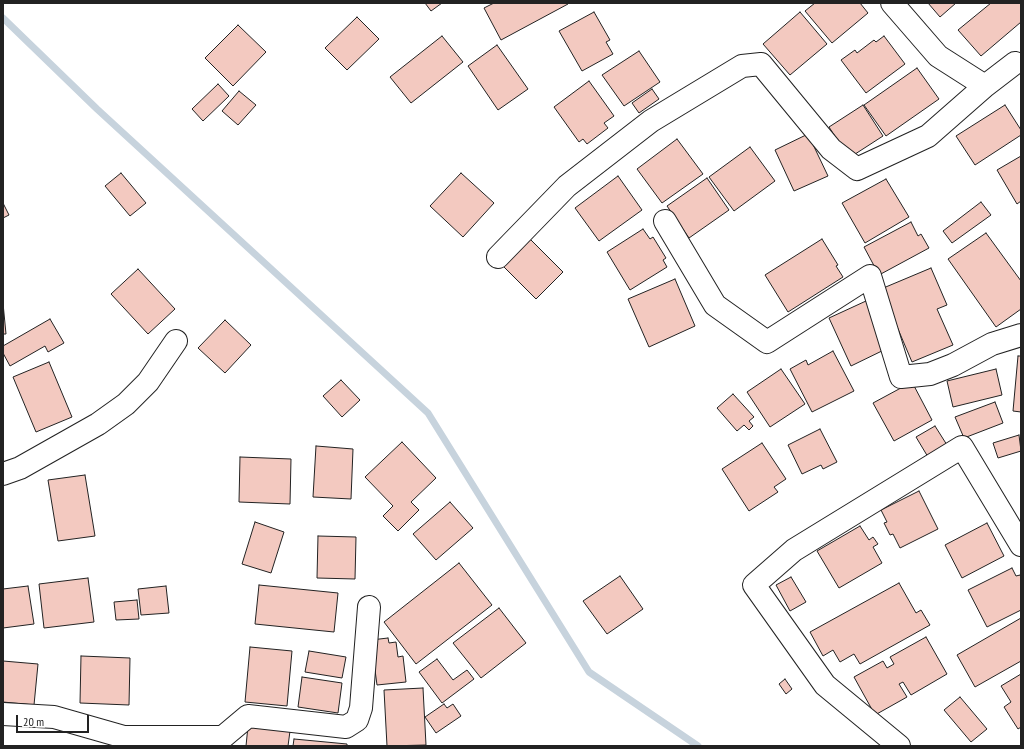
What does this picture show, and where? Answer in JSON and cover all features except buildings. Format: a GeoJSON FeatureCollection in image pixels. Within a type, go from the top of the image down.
{"type":"FeatureCollection","features":[{"type":"Feature","properties":{"kind":"street"},"geometry":{"type":"LineString","coordinates":[[892,3],[938,56],[985,86]]}},
{"type":"Feature","properties":{"kind":"street"},"geometry":{"type":"LineString","coordinates":[[498,257],[567,186],[651,121],[742,66],[761,64],[831,149],[858,169],[928,136],[985,86],[1019,67]]}},
{"type":"Feature","properties":{"kind":"street"},"geometry":{"type":"LineString","coordinates":[[665,221],[715,305],[767,342],[870,276],[901,377],[930,374],[953,365],[992,344],[1021,335]]}},
{"type":"Feature","properties":{"kind":"street"},"geometry":{"type":"LineString","coordinates":[[3,474],[20,468],[98,424],[126,404],[148,382],[176,341]]}},
{"type":"Feature","properties":{"kind":"street"},"geometry":{"type":"LineString","coordinates":[[899,746],[825,685],[754,585],[794,550],[962,447],[1021,545]]}},
{"type":"Feature","properties":{"kind":"street"},"geometry":{"type":"LineString","coordinates":[[3,714],[54,717],[124,737],[226,741],[248,716],[346,728],[357,720],[361,708],[368,607]]}},
{"type":"Feature","properties":{"kind":"waterway"},"geometry":{"type":"LineString","coordinates":[[3,18],[97,109],[428,413],[589,672],[698,746]]}}]}
